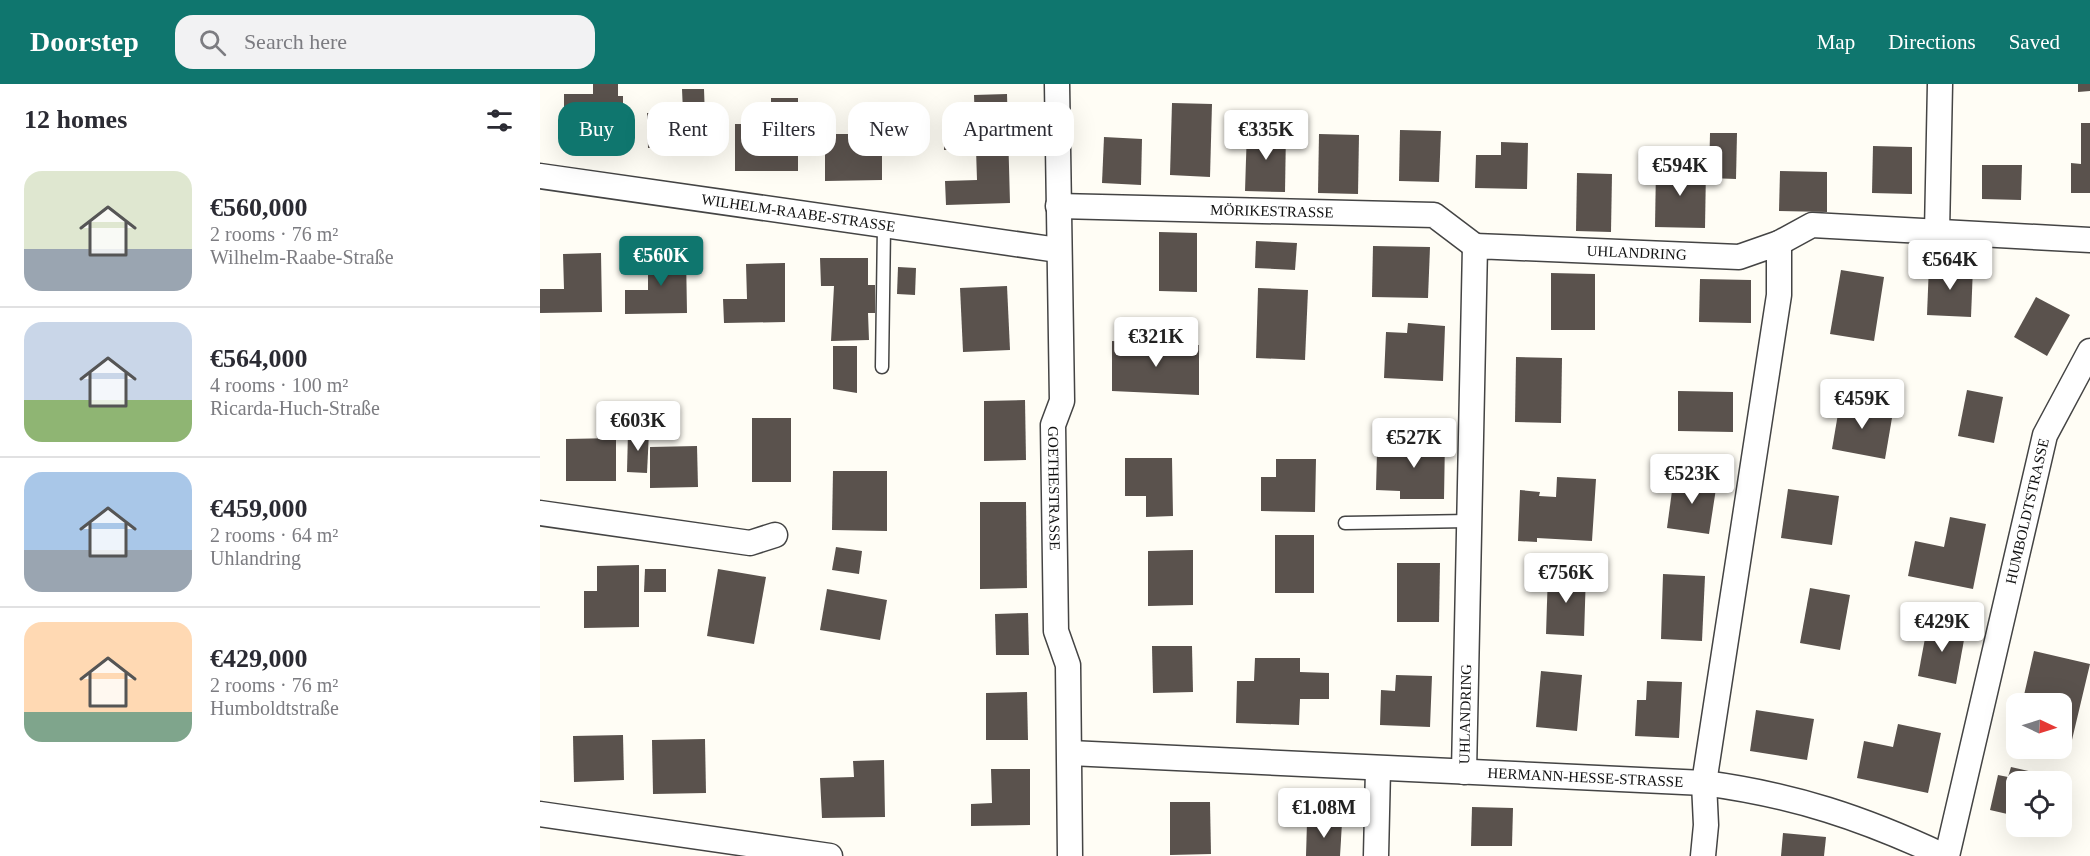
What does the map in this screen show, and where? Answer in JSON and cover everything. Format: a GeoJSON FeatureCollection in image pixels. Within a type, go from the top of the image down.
{"type":"FeatureCollection","features":[{"type":"Feature","properties":{"kind":"street","name":"GOETHESTRASSE"},"geometry":{"type":"LineString","coordinates":[[1057,84],[1062,401],[1053,425],[1056,631],[1068,665],[1070,856]]}},
{"type":"Feature","properties":{"kind":"street"},"geometry":{"type":"LineString","coordinates":[[1937,232],[1940,84]]}},
{"type":"Feature","properties":{"kind":"street","name":"WILHELM-RAABE-STRASSE"},"geometry":{"type":"LineString","coordinates":[[540,176],[1058,250]]}},
{"type":"Feature","properties":{"kind":"street","name":"MÖRIKESTRASSE"},"geometry":{"type":"LineString","coordinates":[[1058,206],[1434,215],[1475,246]]}},
{"type":"Feature","properties":{"kind":"street","name":"UHLANDRING"},"geometry":{"type":"LineString","coordinates":[[1464,772],[1475,246],[1739,257],[1779,243],[1812,225],[2090,240]]}},
{"type":"Feature","properties":{"kind":"street"},"geometry":{"type":"LineString","coordinates":[[1703,856],[1706,825],[1704,783],[1779,295],[1779,243]]}},
{"type":"Feature","properties":{"kind":"street","name":"HUMBOLDTSTRASSE"},"geometry":{"type":"LineString","coordinates":[[1946,856],[2045,435],[2090,351]]}},
{"type":"Feature","properties":{"kind":"street"},"geometry":{"type":"LineString","coordinates":[[540,513],[750,543],[775,535]]}},
{"type":"Feature","properties":{"kind":"street","name":"HERMANN-HESSE-STRASSE"},"geometry":{"type":"LineString","coordinates":[[1070,753],[1704,783],[1753,789],[1816,804],[1879,826],[1946,856]]}},
{"type":"Feature","properties":{"kind":"street"},"geometry":{"type":"LineString","coordinates":[[1376,856],[1378,769]]}},
{"type":"Feature","properties":{"kind":"street"},"geometry":{"type":"LineString","coordinates":[[540,814],[777,852],[830,856]]}},
{"type":"Feature","properties":{"kind":"lane"},"geometry":{"type":"LineString","coordinates":[[882,367],[884,226]]}},
{"type":"Feature","properties":{"kind":"lane"},"geometry":{"type":"LineString","coordinates":[[1345,523],[1469,521]]}},
{"type":"Feature","properties":{"kind":"building"},"geometry":{"type":"Polygon","coordinates":[[[593,84],[618,84],[618,96],[623,96],[623,102],[564,102],[564,94],[593,94],[593,84]]]}},
{"type":"Feature","properties":{"kind":"building"},"geometry":{"type":"Polygon","coordinates":[[[2078,84],[2090,84],[2090,91],[2078,92],[2078,84]]]}},
{"type":"Feature","properties":{"kind":"building"},"geometry":{"type":"Polygon","coordinates":[[[682,89],[704,89],[704,102],[683,102],[682,89]]]}},
{"type":"Feature","properties":{"kind":"building"},"geometry":{"type":"Polygon","coordinates":[[[1007,94],[1007,102],[974,102],[974,95],[1007,94]]]}},
{"type":"Feature","properties":{"kind":"building"},"geometry":{"type":"Polygon","coordinates":[[[771,98],[798,98],[798,102],[771,102],[771,98]]]}},
{"type":"Feature","properties":{"kind":"building"},"geometry":{"type":"Polygon","coordinates":[[[1172,103],[1212,104],[1210,177],[1170,175],[1172,103]]]}},
{"type":"Feature","properties":{"kind":"building"},"geometry":{"type":"Polygon","coordinates":[[[2081,123],[2090,123],[2090,193],[2071,193],[2071,163],[2081,164],[2081,123]]]}},
{"type":"Feature","properties":{"kind":"building"},"geometry":{"type":"Polygon","coordinates":[[[735,124],[741,124],[741,156],[798,156],[798,171],[735,171],[735,124]]]}},
{"type":"Feature","properties":{"kind":"building"},"geometry":{"type":"Polygon","coordinates":[[[1247,129],[1286,130],[1285,192],[1245,191],[1247,129]]]}},
{"type":"Feature","properties":{"kind":"building"},"geometry":{"type":"Polygon","coordinates":[[[1400,130],[1441,131],[1439,182],[1399,181],[1400,130]]]}},
{"type":"Feature","properties":{"kind":"building"},"geometry":{"type":"Polygon","coordinates":[[[1710,133],[1737,133],[1736,179],[1709,178],[1710,133]]]}},
{"type":"Feature","properties":{"kind":"building"},"geometry":{"type":"Polygon","coordinates":[[[836,134],[848,134],[848,156],[882,156],[882,180],[825,181],[825,156],[836,156],[836,134]]]}},
{"type":"Feature","properties":{"kind":"building"},"geometry":{"type":"Polygon","coordinates":[[[1319,134],[1359,135],[1358,194],[1318,193],[1319,134]]]}},
{"type":"Feature","properties":{"kind":"building"},"geometry":{"type":"Polygon","coordinates":[[[1104,137],[1142,139],[1141,185],[1102,183],[1104,137]]]}},
{"type":"Feature","properties":{"kind":"building"},"geometry":{"type":"Polygon","coordinates":[[[1501,142],[1528,143],[1527,189],[1475,188],[1476,155],[1501,155],[1501,142]]]}},
{"type":"Feature","properties":{"kind":"building"},"geometry":{"type":"Polygon","coordinates":[[[1873,146],[1912,147],[1912,194],[1872,193],[1873,146]]]}},
{"type":"Feature","properties":{"kind":"building"},"geometry":{"type":"Polygon","coordinates":[[[976,156],[1009,156],[1010,203],[946,205],[945,181],[977,180],[976,156]]]}},
{"type":"Feature","properties":{"kind":"building"},"geometry":{"type":"Polygon","coordinates":[[[1982,165],[2022,165],[2021,200],[1982,199],[1982,165]]]}},
{"type":"Feature","properties":{"kind":"building"},"geometry":{"type":"Polygon","coordinates":[[[1656,167],[1706,168],[1705,228],[1655,227],[1656,167]]]}},
{"type":"Feature","properties":{"kind":"building"},"geometry":{"type":"Polygon","coordinates":[[[1780,171],[1827,172],[1827,212],[1779,211],[1780,171]]]}},
{"type":"Feature","properties":{"kind":"building"},"geometry":{"type":"Polygon","coordinates":[[[1577,173],[1612,174],[1611,232],[1576,231],[1577,173]]]}},
{"type":"Feature","properties":{"kind":"building"},"geometry":{"type":"Polygon","coordinates":[[[1159,232],[1197,233],[1197,292],[1159,291],[1159,232]]]}},
{"type":"Feature","properties":{"kind":"building"},"geometry":{"type":"Polygon","coordinates":[[[1256,241],[1297,243],[1295,270],[1255,268],[1256,241]]]}},
{"type":"Feature","properties":{"kind":"building"},"geometry":{"type":"Polygon","coordinates":[[[1373,246],[1430,247],[1428,298],[1372,297],[1373,246]]]}},
{"type":"Feature","properties":{"kind":"building"},"geometry":{"type":"Polygon","coordinates":[[[601,253],[602,312],[540,313],[540,289],[564,289],[563,254],[601,253]]]}},
{"type":"Feature","properties":{"kind":"building"},"geometry":{"type":"Polygon","coordinates":[[[648,254],[686,254],[687,313],[625,314],[625,290],[648,290],[648,254]]]}},
{"type":"Feature","properties":{"kind":"building"},"geometry":{"type":"Polygon","coordinates":[[[820,258],[868,258],[868,285],[875,285],[875,313],[868,313],[869,340],[831,341],[834,286],[821,286],[820,258]]]}},
{"type":"Feature","properties":{"kind":"building"},"geometry":{"type":"Polygon","coordinates":[[[785,263],[785,322],[724,323],[723,299],[747,299],[746,264],[785,263]]]}},
{"type":"Feature","properties":{"kind":"building"},"geometry":{"type":"Polygon","coordinates":[[[1929,265],[1973,267],[1971,317],[1927,315],[1929,265]]]}},
{"type":"Feature","properties":{"kind":"building"},"geometry":{"type":"Polygon","coordinates":[[[898,267],[916,268],[915,295],[897,294],[898,267]]]}},
{"type":"Feature","properties":{"kind":"building"},"geometry":{"type":"Polygon","coordinates":[[[1841,270],[1884,277],[1874,341],[1830,334],[1841,270]]]}},
{"type":"Feature","properties":{"kind":"building"},"geometry":{"type":"Polygon","coordinates":[[[1551,273],[1595,274],[1595,330],[1551,330],[1551,273]]]}},
{"type":"Feature","properties":{"kind":"building"},"geometry":{"type":"Polygon","coordinates":[[[1700,279],[1751,280],[1751,323],[1699,322],[1700,279]]]}},
{"type":"Feature","properties":{"kind":"building"},"geometry":{"type":"Polygon","coordinates":[[[1007,286],[1010,350],[963,352],[960,288],[1007,286]]]}},
{"type":"Feature","properties":{"kind":"building"},"geometry":{"type":"Polygon","coordinates":[[[1258,288],[1308,290],[1305,360],[1256,358],[1258,288]]]}},
{"type":"Feature","properties":{"kind":"building"},"geometry":{"type":"Polygon","coordinates":[[[2036,297],[2070,315],[2047,356],[2014,337],[2036,297]]]}},
{"type":"Feature","properties":{"kind":"building"},"geometry":{"type":"Polygon","coordinates":[[[1408,323],[1445,326],[1443,381],[1384,378],[1386,332],[1407,333],[1408,323]]]}},
{"type":"Feature","properties":{"kind":"building"},"geometry":{"type":"Polygon","coordinates":[[[1112,341],[1199,345],[1199,395],[1112,391],[1112,341]]]}},
{"type":"Feature","properties":{"kind":"building"},"geometry":{"type":"Polygon","coordinates":[[[833,346],[857,346],[857,393],[833,389],[833,346]]]}},
{"type":"Feature","properties":{"kind":"building"},"geometry":{"type":"Polygon","coordinates":[[[1516,357],[1562,358],[1561,423],[1515,422],[1516,357]]]}},
{"type":"Feature","properties":{"kind":"building"},"geometry":{"type":"Polygon","coordinates":[[[1967,390],[2003,397],[1994,443],[1958,436],[1967,390]]]}},
{"type":"Feature","properties":{"kind":"building"},"geometry":{"type":"Polygon","coordinates":[[[1678,391],[1733,392],[1733,432],[1678,431],[1678,391]]]}},
{"type":"Feature","properties":{"kind":"building"},"geometry":{"type":"Polygon","coordinates":[[[1025,400],[1026,460],[984,461],[984,401],[1025,400]]]}},
{"type":"Feature","properties":{"kind":"building"},"geometry":{"type":"Polygon","coordinates":[[[1840,402],[1893,412],[1885,459],[1832,449],[1840,402]]]}},
{"type":"Feature","properties":{"kind":"building"},"geometry":{"type":"Polygon","coordinates":[[[752,418],[791,418],[791,482],[752,482],[752,418]]]}},
{"type":"Feature","properties":{"kind":"building"},"geometry":{"type":"Polygon","coordinates":[[[628,432],[649,432],[647,473],[627,472],[628,432]]]}},
{"type":"Feature","properties":{"kind":"building"},"geometry":{"type":"Polygon","coordinates":[[[616,438],[616,481],[566,481],[566,439],[616,438]]]}},
{"type":"Feature","properties":{"kind":"building"},"geometry":{"type":"Polygon","coordinates":[[[1400,438],[1445,439],[1444,499],[1400,499],[1400,491],[1376,490],[1377,452],[1399,452],[1400,438]]]}},
{"type":"Feature","properties":{"kind":"building"},"geometry":{"type":"Polygon","coordinates":[[[697,446],[698,487],[650,488],[650,447],[697,446]]]}},
{"type":"Feature","properties":{"kind":"building"},"geometry":{"type":"Polygon","coordinates":[[[1125,458],[1172,458],[1173,516],[1146,517],[1146,496],[1125,496],[1125,458]]]}},
{"type":"Feature","properties":{"kind":"building"},"geometry":{"type":"Polygon","coordinates":[[[1276,459],[1316,459],[1315,512],[1261,511],[1261,477],[1276,477],[1276,459]]]}},
{"type":"Feature","properties":{"kind":"building"},"geometry":{"type":"Polygon","coordinates":[[[833,471],[887,471],[887,531],[832,530],[833,471]]]}},
{"type":"Feature","properties":{"kind":"building"},"geometry":{"type":"Polygon","coordinates":[[[1674,476],[1717,482],[1709,534],[1667,528],[1674,476]]]}},
{"type":"Feature","properties":{"kind":"building"},"geometry":{"type":"Polygon","coordinates":[[[1557,477],[1596,479],[1592,541],[1537,538],[1537,542],[1518,541],[1520,490],[1540,492],[1539,496],[1556,497],[1557,477]]]}},
{"type":"Feature","properties":{"kind":"building"},"geometry":{"type":"Polygon","coordinates":[[[1788,489],[1839,496],[1832,545],[1781,538],[1788,489]]]}},
{"type":"Feature","properties":{"kind":"building"},"geometry":{"type":"Polygon","coordinates":[[[980,502],[1026,502],[1027,588],[980,589],[980,502]]]}},
{"type":"Feature","properties":{"kind":"building"},"geometry":{"type":"Polygon","coordinates":[[[1950,517],[1986,524],[1973,589],[1908,576],[1915,541],[1944,547],[1950,517]]]}},
{"type":"Feature","properties":{"kind":"building"},"geometry":{"type":"Polygon","coordinates":[[[1275,535],[1314,535],[1314,593],[1275,593],[1275,535]]]}},
{"type":"Feature","properties":{"kind":"building"},"geometry":{"type":"Polygon","coordinates":[[[836,547],[862,551],[859,574],[832,570],[836,547]]]}},
{"type":"Feature","properties":{"kind":"building"},"geometry":{"type":"Polygon","coordinates":[[[1193,550],[1193,605],[1148,606],[1148,551],[1193,550]]]}},
{"type":"Feature","properties":{"kind":"building"},"geometry":{"type":"Polygon","coordinates":[[[1397,563],[1440,563],[1439,622],[1397,622],[1397,563]]]}},
{"type":"Feature","properties":{"kind":"building"},"geometry":{"type":"Polygon","coordinates":[[[639,565],[639,627],[584,628],[584,591],[597,591],[597,566],[639,565]]]}},
{"type":"Feature","properties":{"kind":"building"},"geometry":{"type":"Polygon","coordinates":[[[645,569],[666,569],[666,592],[644,592],[645,569]]]}},
{"type":"Feature","properties":{"kind":"building"},"geometry":{"type":"Polygon","coordinates":[[[718,569],[766,577],[754,644],[707,636],[718,569]]]}},
{"type":"Feature","properties":{"kind":"building"},"geometry":{"type":"Polygon","coordinates":[[[1548,572],[1586,573],[1584,636],[1546,634],[1548,572]]]}},
{"type":"Feature","properties":{"kind":"building"},"geometry":{"type":"Polygon","coordinates":[[[1663,574],[1705,576],[1702,641],[1661,639],[1663,574]]]}},
{"type":"Feature","properties":{"kind":"building"},"geometry":{"type":"Polygon","coordinates":[[[1810,588],[1850,595],[1840,650],[1800,643],[1810,588]]]}},
{"type":"Feature","properties":{"kind":"building"},"geometry":{"type":"Polygon","coordinates":[[[827,589],[887,600],[880,640],[820,630],[827,589]]]}},
{"type":"Feature","properties":{"kind":"building"},"geometry":{"type":"Polygon","coordinates":[[[1028,613],[1029,655],[996,655],[995,614],[1028,613]]]}},
{"type":"Feature","properties":{"kind":"building"},"geometry":{"type":"Polygon","coordinates":[[[1928,622],[1966,629],[1956,684],[1918,676],[1928,622]]]}},
{"type":"Feature","properties":{"kind":"building"},"geometry":{"type":"Polygon","coordinates":[[[1152,646],[1192,646],[1193,692],[1153,693],[1152,646]]]}},
{"type":"Feature","properties":{"kind":"building"},"geometry":{"type":"Polygon","coordinates":[[[2034,651],[2090,664],[2072,740],[2072,693],[2024,693],[2034,651]]]}},
{"type":"Feature","properties":{"kind":"building"},"geometry":{"type":"Polygon","coordinates":[[[1255,658],[1300,658],[1300,672],[1329,673],[1329,699],[1300,699],[1299,725],[1236,723],[1237,681],[1254,681],[1255,658]]]}},
{"type":"Feature","properties":{"kind":"building"},"geometry":{"type":"Polygon","coordinates":[[[1541,671],[1582,675],[1577,731],[1536,727],[1541,671]]]}},
{"type":"Feature","properties":{"kind":"building"},"geometry":{"type":"Polygon","coordinates":[[[1396,675],[1432,676],[1430,727],[1380,725],[1381,690],[1395,691],[1396,675]]]}},
{"type":"Feature","properties":{"kind":"building"},"geometry":{"type":"Polygon","coordinates":[[[1647,681],[1682,682],[1679,738],[1635,736],[1637,700],[1646,700],[1647,681]]]}},
{"type":"Feature","properties":{"kind":"building"},"geometry":{"type":"Polygon","coordinates":[[[1027,692],[1028,740],[986,740],[986,693],[1027,692]]]}},
{"type":"Feature","properties":{"kind":"building"},"geometry":{"type":"Polygon","coordinates":[[[1756,710],[1814,719],[1807,760],[1750,751],[1756,710]]]}},
{"type":"Feature","properties":{"kind":"building"},"geometry":{"type":"Polygon","coordinates":[[[1898,724],[1941,733],[1928,793],[1857,778],[1864,741],[1893,747],[1898,724]]]}},
{"type":"Feature","properties":{"kind":"building"},"geometry":{"type":"Polygon","coordinates":[[[623,735],[624,780],[574,782],[573,736],[623,735]]]}},
{"type":"Feature","properties":{"kind":"building"},"geometry":{"type":"Polygon","coordinates":[[[705,739],[706,793],[653,794],[652,740],[705,739]]]}},
{"type":"Feature","properties":{"kind":"building"},"geometry":{"type":"Polygon","coordinates":[[[884,760],[885,817],[822,818],[820,778],[854,777],[853,761],[884,760]]]}},
{"type":"Feature","properties":{"kind":"building"},"geometry":{"type":"Polygon","coordinates":[[[2011,767],[2028,771],[2010,771],[2011,767]]]}},
{"type":"Feature","properties":{"kind":"building"},"geometry":{"type":"Polygon","coordinates":[[[991,769],[1030,769],[1030,825],[971,826],[971,804],[992,803],[991,769]]]}},
{"type":"Feature","properties":{"kind":"building"},"geometry":{"type":"Polygon","coordinates":[[[1998,775],[2006,777],[2006,814],[1990,810],[1998,775]]]}},
{"type":"Feature","properties":{"kind":"building"},"geometry":{"type":"Polygon","coordinates":[[[1170,802],[1210,802],[1211,854],[1170,855],[1170,802]]]}},
{"type":"Feature","properties":{"kind":"building"},"geometry":{"type":"Polygon","coordinates":[[[1472,807],[1513,808],[1512,846],[1471,846],[1472,807]]]}},
{"type":"Feature","properties":{"kind":"building"},"geometry":{"type":"Polygon","coordinates":[[[1307,822],[1342,823],[1340,856],[1306,856],[1307,822]]]}},
{"type":"Feature","properties":{"kind":"building"},"geometry":{"type":"Polygon","coordinates":[[[1783,833],[1826,837],[1824,856],[1781,856],[1783,833]]]}}]}
